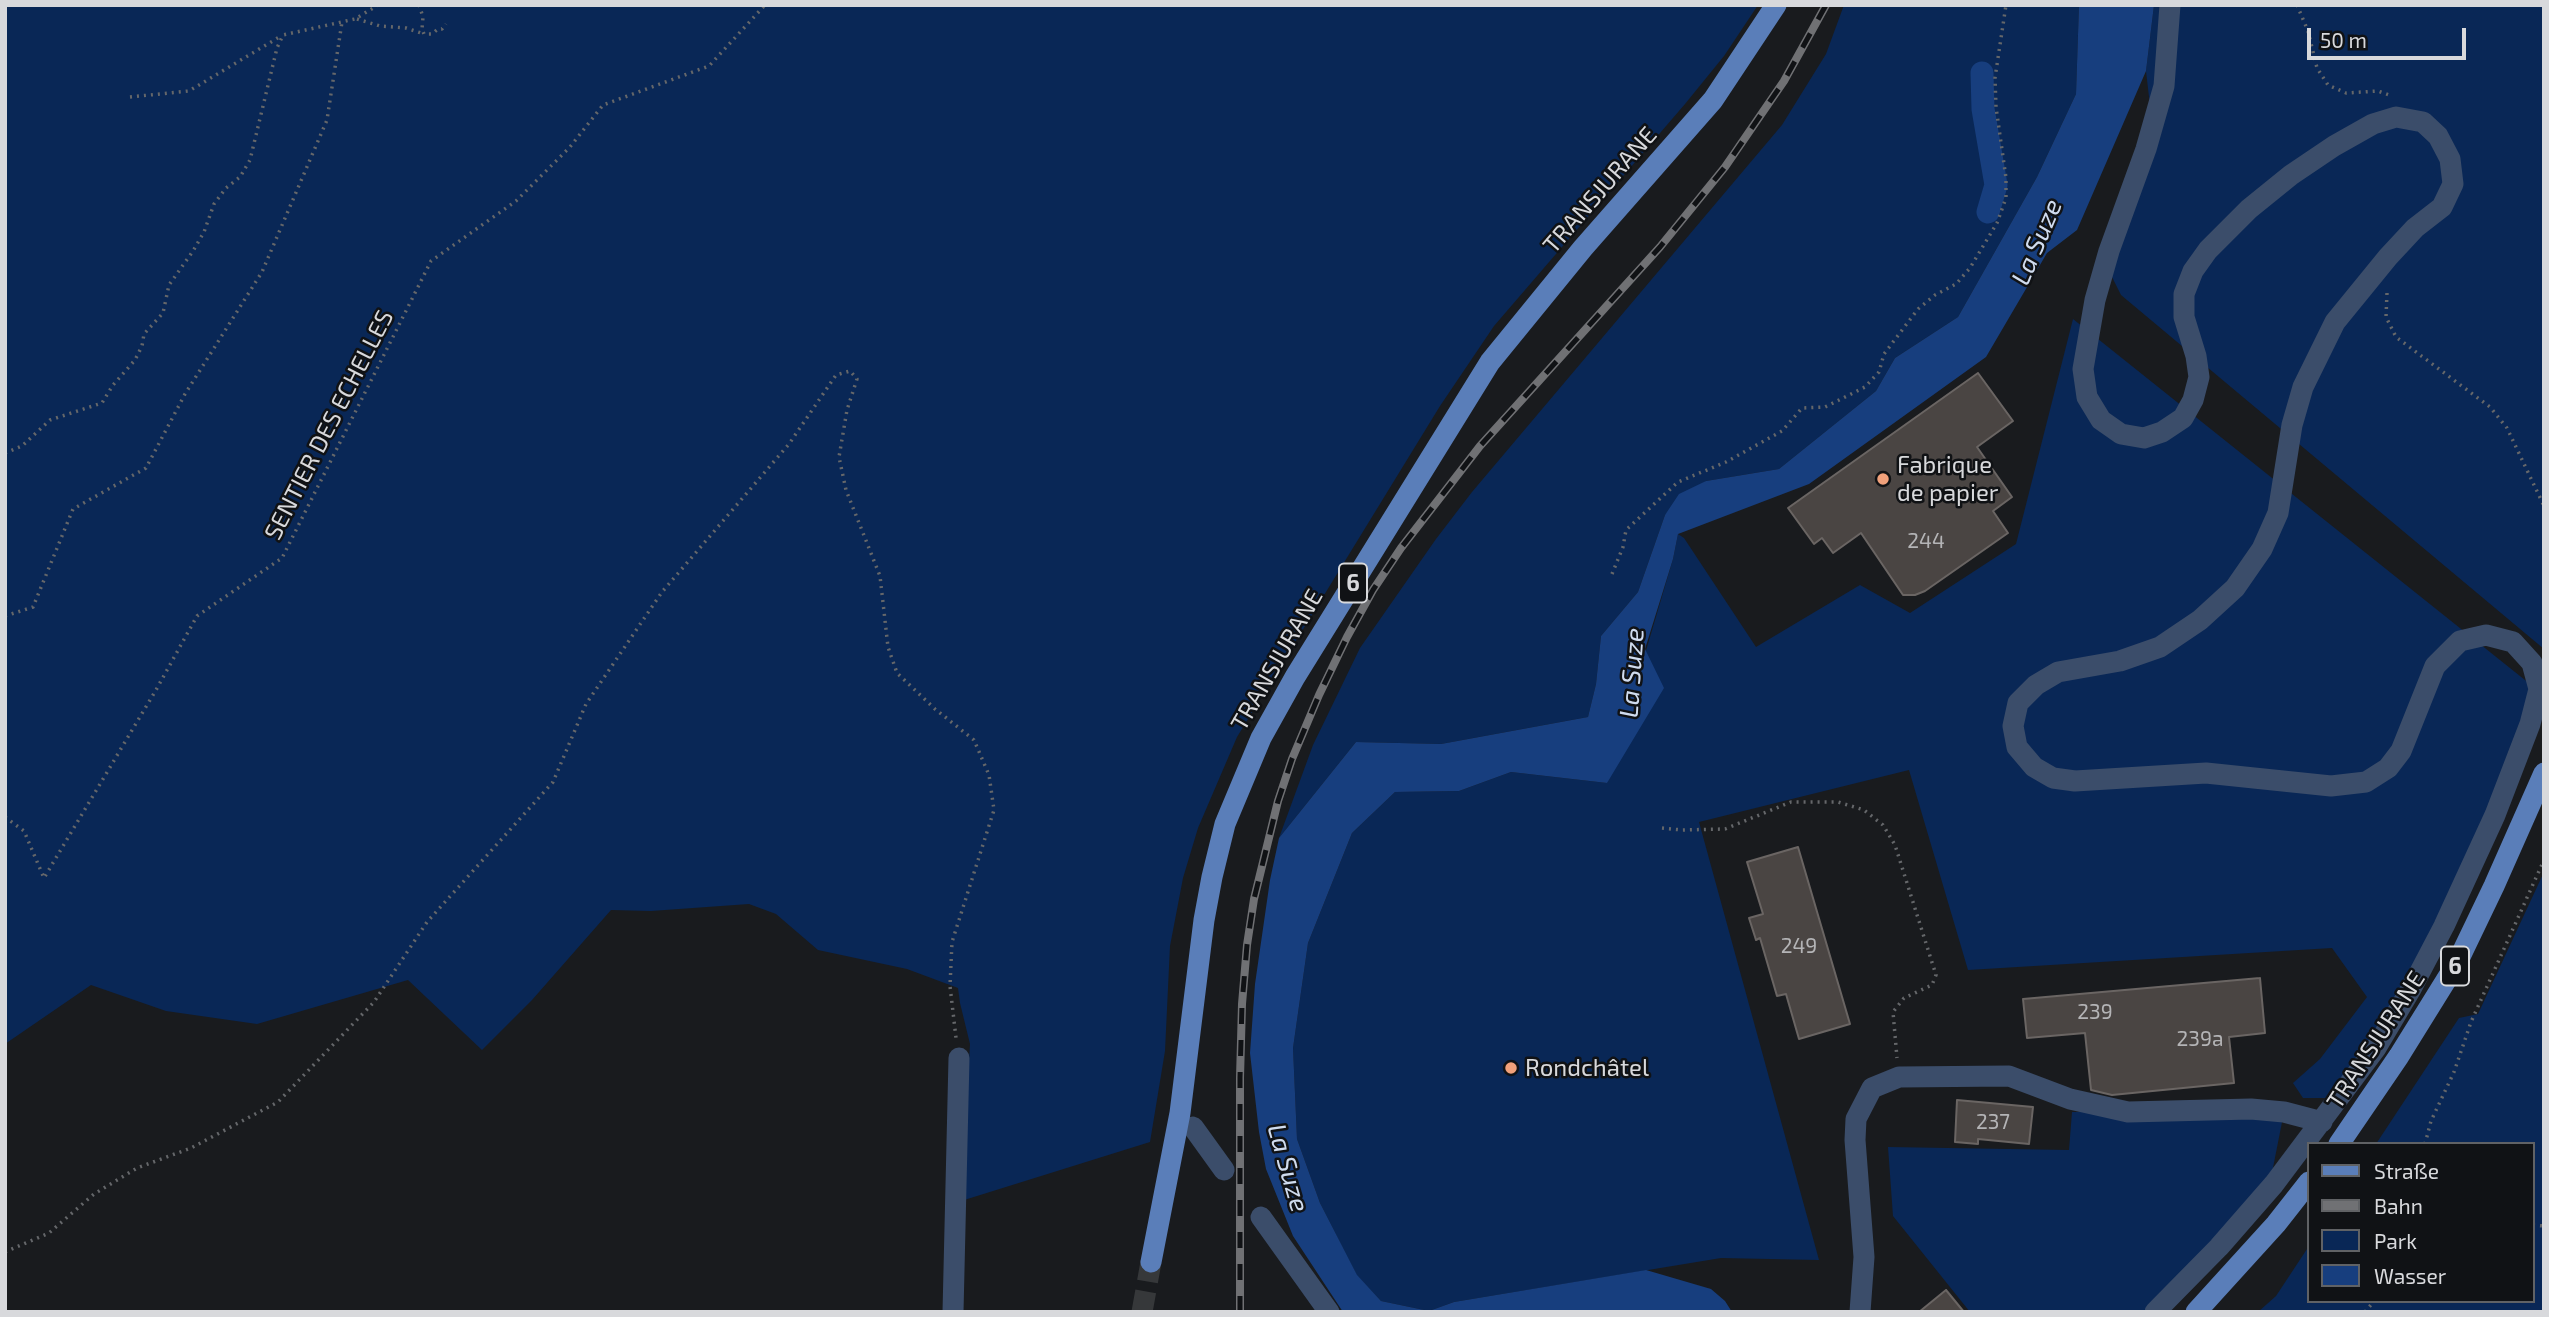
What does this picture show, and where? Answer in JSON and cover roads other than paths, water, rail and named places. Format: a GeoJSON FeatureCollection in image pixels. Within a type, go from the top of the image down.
{"type":"FeatureCollection","features":[{"type":"Feature","properties":{"kind":"main road","name":"TRANSJURANE"},"geometry":{"type":"LineString","coordinates":[[1151,1262],[1180,1113],[1204,920],[1212,877],[1225,824],[1261,738],[1295,677],[1490,362],[1583,248],[1713,100],[1776,5]]}},
{"type":"Feature","properties":{"kind":"main road","name":"TRANSJURANE"},"geometry":{"type":"LineString","coordinates":[[2340,1142],[2399,1056],[2458,961],[2544,772]]}},
{"type":"Feature","properties":{"kind":"main road"},"geometry":{"type":"LineString","coordinates":[[2196,1312],[2276,1224],[2308,1183]]}},
{"type":"Feature","properties":{"kind":"street"},"geometry":{"type":"LineString","coordinates":[[2155,1312],[2228,1236],[2273,1184],[2376,1048],[2444,926],[2495,815],[2530,724],[2539,689],[2532,663],[2513,642],[2486,635],[2460,641],[2435,666],[2401,751],[2388,768],[2365,782],[2343,785],[2206,773],[2075,781],[2053,778],[2034,767],[2017,747],[2013,726],[2018,703],[2036,685],[2058,672],[2120,661],[2160,647],[2200,620],[2235,588],[2262,549],[2278,513],[2292,425],[2303,387],[2334,322],[2415,228],[2442,207],[2453,184],[2450,159],[2438,135],[2423,122],[2396,117],[2373,124],[2291,175],[2249,209],[2208,250],[2193,271],[2184,294],[2184,317],[2196,356],[2199,377],[2193,400],[2183,418],[2162,432],[2144,438],[2121,434],[2101,419],[2087,397],[2083,369],[2095,300],[2109,251],[2146,149],[2164,86],[2170,5]]}},
{"type":"Feature","properties":{"kind":"street"},"geometry":{"type":"LineString","coordinates":[[953,1312],[959,1058]]}},
{"type":"Feature","properties":{"kind":"street"},"geometry":{"type":"LineString","coordinates":[[1860,1312],[1864,1257],[1856,1119],[1872,1088],[1899,1077],[2009,1076],[2070,1099],[2128,1112],[2251,1109],[2284,1112],[2322,1122]]}},
{"type":"Feature","properties":{"kind":"street"},"geometry":{"type":"LineString","coordinates":[[1193,1127],[1224,1170]]}},
{"type":"Feature","properties":{"kind":"street"},"geometry":{"type":"LineString","coordinates":[[1261,1217],[1329,1312]]}},
{"type":"Feature","properties":{"kind":"water","name":"La Suze"},"geometry":{"type":"Polygon","coordinates":[[[2079,5],[2154,5],[2146,71],[2077,230],[2047,253],[1986,357],[1809,484],[1678,534],[1645,649],[1664,688],[1607,783],[1511,772],[1459,791],[1395,792],[1352,833],[1308,943],[1293,1048],[1297,1139],[1320,1203],[1357,1275],[1381,1301],[1429,1311],[1454,1302],[1646,1270],[1711,1289],[1725,1301],[1732,1312],[1343,1312],[1293,1236],[1266,1169],[1259,1132],[1250,1053],[1255,984],[1279,838],[1356,742],[1441,744],[1588,717],[1596,684],[1601,636],[1638,592],[1665,515],[1679,494],[1706,481],[1779,469],[1876,391],[1895,358],[1958,317],[2037,177],[2076,94],[2079,5]]]}},
{"type":"Feature","properties":{"kind":"waterway"},"geometry":{"type":"LineString","coordinates":[[1982,73],[1983,109],[1996,185],[1988,212]]}},
{"type":"Feature","properties":{"kind":"tunnel"},"geometry":{"type":"LineString","coordinates":[[1142,1312],[1151,1262]]}},
{"type":"Feature","properties":{"kind":"railway"},"geometry":{"type":"LineString","coordinates":[[1240,1312],[1240,1078],[1247,945],[1254,899],[1278,801],[1319,695],[1373,590],[1401,548],[1480,446],[1660,247],[1725,167],[1784,81],[1826,5]]}},
{"type":"Feature","properties":{"kind":"place","name":"Fabrique de papier"},"geometry":{"type":"Point","coordinates":[1883,479]}},
{"type":"Feature","properties":{"kind":"place","name":"Rondchâtel"},"geometry":{"type":"Point","coordinates":[1511,1068]}}]}
